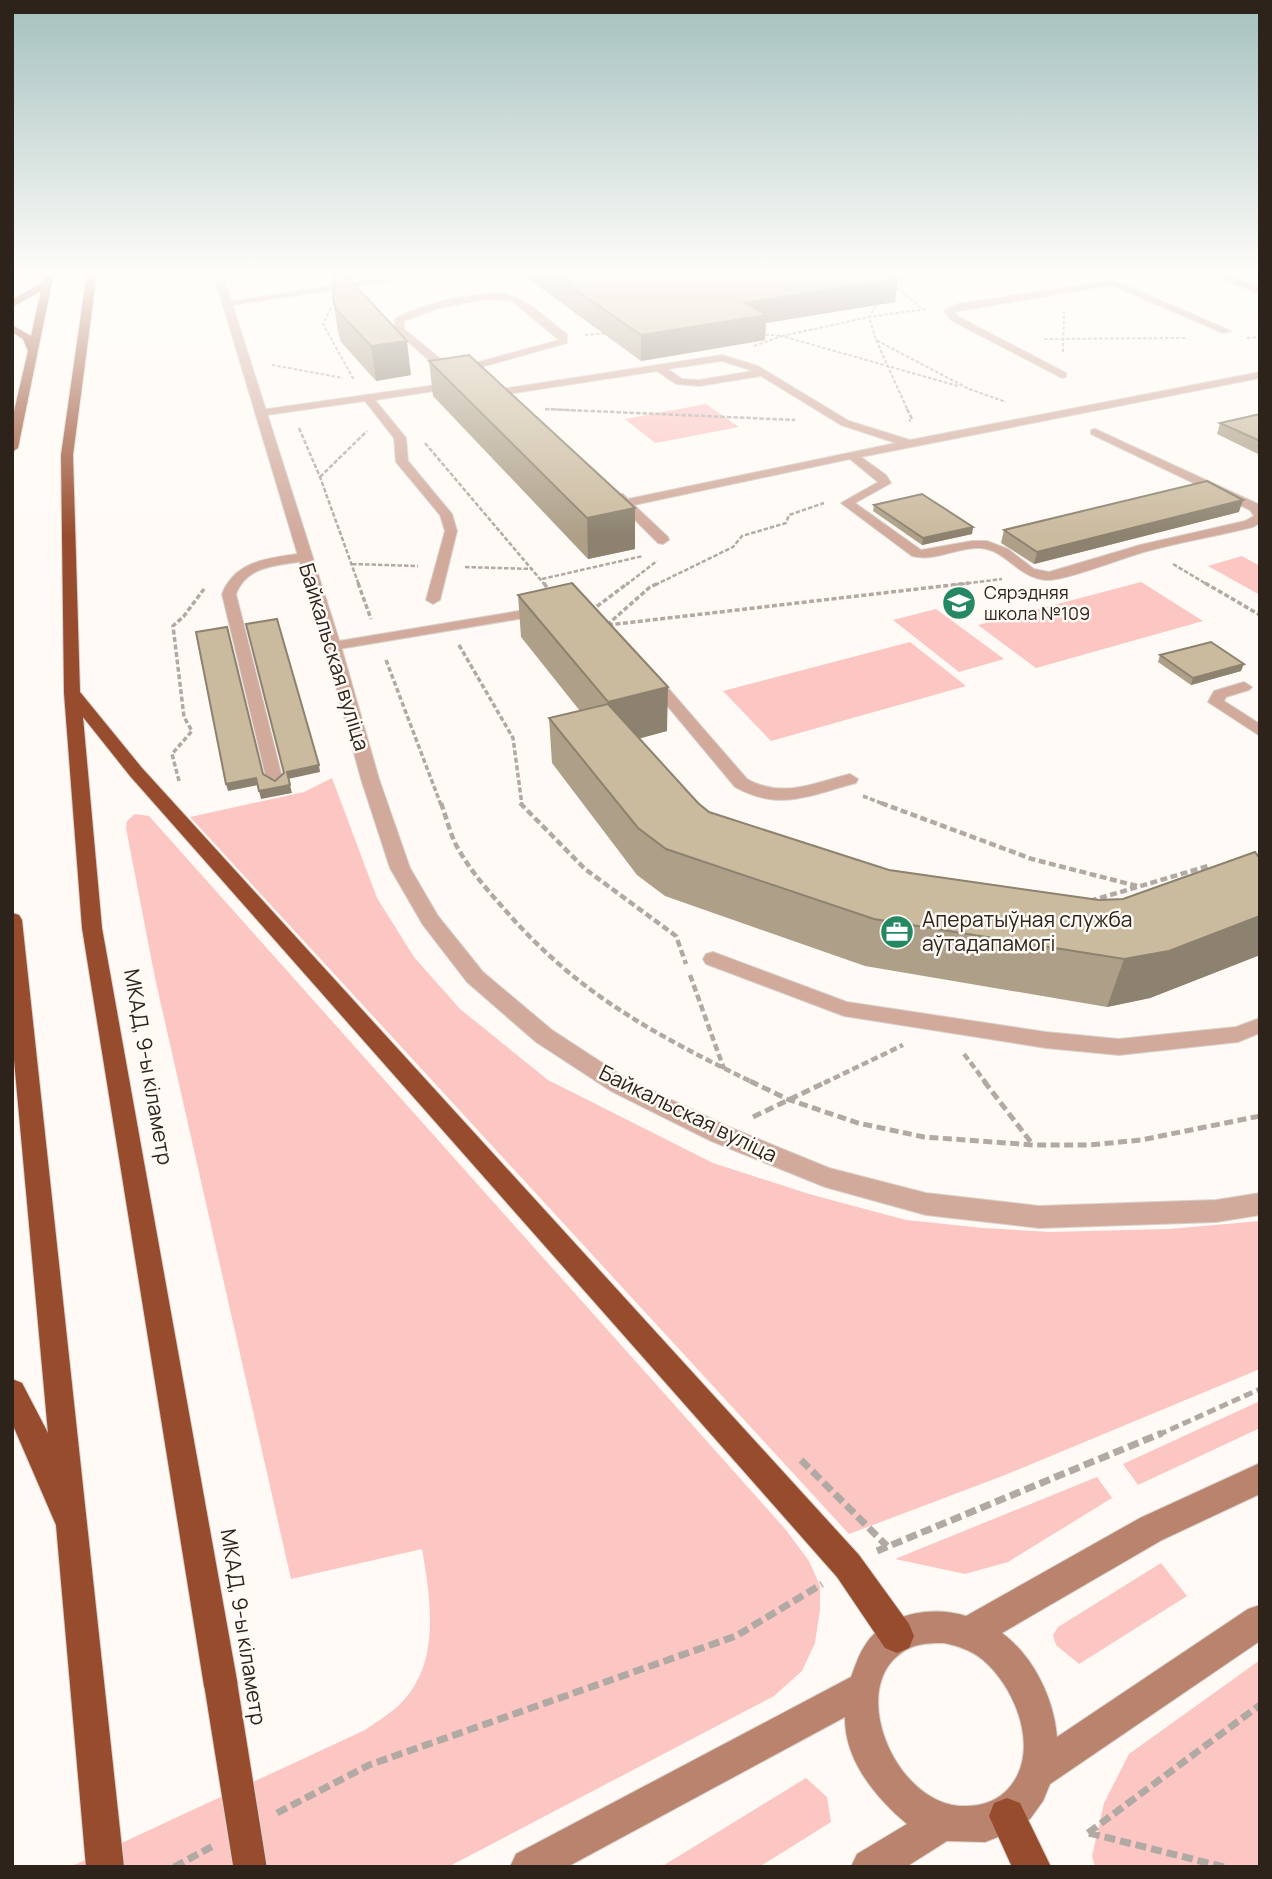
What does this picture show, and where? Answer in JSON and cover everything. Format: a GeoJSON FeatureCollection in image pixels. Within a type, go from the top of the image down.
{"type":"FeatureCollection","features":[{"type":"Feature","properties":{"kind":"highway"},"geometry":{"type":"LineString","coordinates":[[12,448],[30,360]]}},
{"type":"Feature","properties":{"kind":"highway","name":"МКАД, 9-ы кіламетр"},"geometry":{"type":"LineString","coordinates":[[80,360],[67,455],[72,694],[92,928],[250,1867]]}},
{"type":"Feature","properties":{"kind":"highway"},"geometry":{"type":"LineString","coordinates":[[72,694],[145,782],[848,1566],[897,1636]]}},
{"type":"Feature","properties":{"kind":"highway"},"geometry":{"type":"LineString","coordinates":[[12,919],[105,1867]]}},
{"type":"Feature","properties":{"kind":"highway"},"geometry":{"type":"LineString","coordinates":[[12,1393],[31,1429],[74,1538]]}},
{"type":"Feature","properties":{"kind":"highway"},"geometry":{"type":"LineString","coordinates":[[1007,1816],[1032,1867]]}},
{"type":"Feature","properties":{"kind":"main road"},"geometry":{"type":"LineString","coordinates":[[969,1633],[1151,1529],[1260,1478]]}},
{"type":"Feature","properties":{"kind":"main road"},"geometry":{"type":"LineString","coordinates":[[1037,1772],[1260,1621]]}},
{"type":"Feature","properties":{"kind":"main road"},"geometry":{"type":"LineString","coordinates":[[932,1626],[944,1626],[969,1633],[996,1649],[1018,1674],[1034,1705],[1041,1739],[1037,1772],[1026,1797],[1007,1816],[987,1825],[965,1828],[942,1825],[912,1809],[887,1785],[870,1755],[861,1722],[861,1690],[869,1668],[881,1650],[897,1636],[919,1627],[932,1626]]}},
{"type":"Feature","properties":{"kind":"main road"},"geometry":{"type":"LineString","coordinates":[[529,1867],[861,1690]]}},
{"type":"Feature","properties":{"kind":"main road"},"geometry":{"type":"LineString","coordinates":[[870,1867],[942,1825]]}},
{"type":"Feature","properties":{"kind":"street","name":"Байкальская вуліца"},"geometry":{"type":"LineString","coordinates":[[244,360],[333,646],[370,779],[400,868],[430,920],[475,977],[555,1043],[619,1085],[720,1134],[825,1177],[926,1204],[1052,1217],[1216,1211],[1260,1204]]}},
{"type":"Feature","properties":{"kind":"lane"},"geometry":{"type":"LineString","coordinates":[[436,360],[452,372]]}},
{"type":"Feature","properties":{"kind":"lane"},"geometry":{"type":"LineString","coordinates":[[452,372],[498,360]]}},
{"type":"Feature","properties":{"kind":"lane"},"geometry":{"type":"LineString","coordinates":[[516,408],[498,389],[711,360]]}},
{"type":"Feature","properties":{"kind":"lane"},"geometry":{"type":"LineString","coordinates":[[730,360],[762,373],[845,423],[912,444]]}},
{"type":"Feature","properties":{"kind":"lane"},"geometry":{"type":"LineString","coordinates":[[1033,360],[1062,374]]}},
{"type":"Feature","properties":{"kind":"lane"},"geometry":{"type":"LineString","coordinates":[[659,368],[680,382],[699,383],[762,373]]}},
{"type":"Feature","properties":{"kind":"lane"},"geometry":{"type":"LineString","coordinates":[[450,386],[452,372]]}},
{"type":"Feature","properties":{"kind":"lane"},"geometry":{"type":"LineString","coordinates":[[626,503],[852,455],[1260,375]]}},
{"type":"Feature","properties":{"kind":"lane"},"geometry":{"type":"LineString","coordinates":[[260,413],[475,383]]}},
{"type":"Feature","properties":{"kind":"lane"},"geometry":{"type":"LineString","coordinates":[[368,398],[400,439],[402,462],[446,514],[452,531],[433,600]]}},
{"type":"Feature","properties":{"kind":"lane"},"geometry":{"type":"LineString","coordinates":[[852,455],[882,477],[885,483],[847,503],[917,553],[926,555],[986,545],[999,550],[1021,569],[1034,576],[1051,576],[1145,548],[1250,524],[1260,517],[1254,507],[1096,432]]}},
{"type":"Feature","properties":{"kind":"lane"},"geometry":{"type":"LineString","coordinates":[[606,486],[663,540]]}},
{"type":"Feature","properties":{"kind":"lane"},"geometry":{"type":"LineString","coordinates":[[275,781],[229,594],[232,582],[240,573],[304,557]]}},
{"type":"Feature","properties":{"kind":"lane"},"geometry":{"type":"LineString","coordinates":[[333,646],[563,609],[588,614]]}},
{"type":"Feature","properties":{"kind":"lane"},"geometry":{"type":"LineString","coordinates":[[641,665],[741,783],[761,794],[790,795],[850,779]]}},
{"type":"Feature","properties":{"kind":"lane"},"geometry":{"type":"LineString","coordinates":[[1244,688],[1219,694],[1216,702],[1260,731]]}},
{"type":"Feature","properties":{"kind":"lane"},"geometry":{"type":"LineString","coordinates":[[713,960],[844,1009],[942,1026],[1119,1047],[1238,1034],[1260,1024]]}},
{"type":"Feature","properties":{"kind":"path"},"geometry":{"type":"LineString","coordinates":[[343,360],[354,380]]}},
{"type":"Feature","properties":{"kind":"path"},"geometry":{"type":"LineString","coordinates":[[866,360],[968,389],[1046,416]]}},
{"type":"Feature","properties":{"kind":"path"},"geometry":{"type":"LineString","coordinates":[[885,360],[912,419],[889,437]]}},
{"type":"Feature","properties":{"kind":"path"},"geometry":{"type":"LineString","coordinates":[[913,360],[968,389]]}},
{"type":"Feature","properties":{"kind":"path"},"geometry":{"type":"LineString","coordinates":[[272,365],[320,477],[377,638],[459,851],[483,886],[522,930],[566,973],[601,1000],[724,1069],[787,1099],[858,1123],[924,1137],[1034,1145],[1088,1145],[1141,1140],[1260,1115]]}},
{"type":"Feature","properties":{"kind":"path"},"geometry":{"type":"LineString","coordinates":[[516,408],[845,423]]}},
{"type":"Feature","properties":{"kind":"path"},"geometry":{"type":"LineString","coordinates":[[419,436],[542,579],[563,609]]}},
{"type":"Feature","properties":{"kind":"path"},"geometry":{"type":"LineString","coordinates":[[827,502],[789,515],[786,523],[742,536],[733,547],[650,587],[607,625],[1034,576]]}},
{"type":"Feature","properties":{"kind":"path"},"geometry":{"type":"LineString","coordinates":[[663,540],[673,549]]}},
{"type":"Feature","properties":{"kind":"path"},"geometry":{"type":"LineString","coordinates":[[1145,548],[1260,615]]}},
{"type":"Feature","properties":{"kind":"path"},"geometry":{"type":"LineString","coordinates":[[542,579],[673,549]]}},
{"type":"Feature","properties":{"kind":"path"},"geometry":{"type":"LineString","coordinates":[[588,614],[673,549]]}},
{"type":"Feature","properties":{"kind":"path"},"geometry":{"type":"LineString","coordinates":[[182,791],[172,754],[192,731],[184,717],[173,626],[190,613],[197,597],[209,584],[240,573]]}},
{"type":"Feature","properties":{"kind":"path"},"geometry":{"type":"LineString","coordinates":[[447,626],[513,738],[520,803],[585,869],[676,936],[724,1069]]}},
{"type":"Feature","properties":{"kind":"path"},"geometry":{"type":"LineString","coordinates":[[830,783],[1032,859],[1138,887]]}},
{"type":"Feature","properties":{"kind":"path"},"geometry":{"type":"LineString","coordinates":[[1088,901],[1208,866]]}},
{"type":"Feature","properties":{"kind":"path"},"geometry":{"type":"LineString","coordinates":[[720,1134],[787,1099],[942,1026],[1034,1145]]}},
{"type":"Feature","properties":{"kind":"path"},"geometry":{"type":"LineString","coordinates":[[271,1816],[369,1765],[736,1636],[820,1586],[848,1566],[887,1546],[1100,1461],[1260,1389]]}},
{"type":"Feature","properties":{"kind":"path"},"geometry":{"type":"LineString","coordinates":[[800,1458],[887,1546]]}},
{"type":"Feature","properties":{"kind":"path"},"geometry":{"type":"LineString","coordinates":[[1224,1867],[1088,1833],[1260,1705]]}},
{"type":"Feature","properties":{"kind":"path"},"geometry":{"type":"LineString","coordinates":[[174,1867],[223,1841]]}},
{"type":"Feature","properties":{"kind":"shaded area"},"geometry":{"type":"Polygon","coordinates":[[[706,404],[739,427],[655,443],[625,419],[706,404]]]}},
{"type":"Feature","properties":{"kind":"shaded area"},"geometry":{"type":"Polygon","coordinates":[[[1242,556],[1260,566],[1260,595],[1208,566],[1242,556]]]}},
{"type":"Feature","properties":{"kind":"shaded area"},"geometry":{"type":"Polygon","coordinates":[[[1141,582],[1203,621],[1036,668],[978,625],[1141,582]]]}},
{"type":"Feature","properties":{"kind":"shaded area"},"geometry":{"type":"Polygon","coordinates":[[[936,609],[1004,659],[959,672],[893,620],[936,609]]]}},
{"type":"Feature","properties":{"kind":"shaded area"},"geometry":{"type":"Polygon","coordinates":[[[910,642],[966,686],[771,741],[723,691],[910,642]]]}},
{"type":"Feature","properties":{"kind":"shaded area"},"geometry":{"type":"Polygon","coordinates":[[[332,778],[377,898],[414,957],[460,1009],[548,1080],[713,1163],[809,1194],[906,1220],[1050,1232],[1170,1229],[1260,1221],[1260,1369],[1005,1475],[849,1534],[190,817],[304,792],[332,778]]]}},
{"type":"Feature","properties":{"kind":"shaded area"},"geometry":{"type":"Polygon","coordinates":[[[135,814],[149,816],[786,1530],[809,1561],[820,1586],[815,1643],[802,1671],[774,1696],[448,1867],[70,1867],[365,1730],[396,1708],[411,1692],[421,1673],[430,1633],[422,1549],[291,1579],[155,978],[126,828],[127,821],[135,814]]]}},
{"type":"Feature","properties":{"kind":"shaded area"},"geometry":{"type":"Polygon","coordinates":[[[1260,1401],[1260,1428],[1138,1485],[1123,1464],[1260,1401]]]}},
{"type":"Feature","properties":{"kind":"shaded area"},"geometry":{"type":"Polygon","coordinates":[[[1097,1477],[1112,1498],[1008,1562],[965,1574],[895,1559],[1097,1477]]]}},
{"type":"Feature","properties":{"kind":"shaded area"},"geometry":{"type":"Polygon","coordinates":[[[1161,1563],[1187,1596],[1079,1664],[1056,1645],[1053,1635],[1058,1627],[1161,1563]]]}},
{"type":"Feature","properties":{"kind":"shaded area"},"geometry":{"type":"Polygon","coordinates":[[[1260,1660],[1260,1867],[1095,1867],[1092,1856],[1104,1803],[1129,1754],[1260,1660]]]}},
{"type":"Feature","properties":{"kind":"shaded area"},"geometry":{"type":"Polygon","coordinates":[[[806,1778],[827,1797],[831,1822],[759,1867],[661,1867],[806,1778]]]}},
{"type":"Feature","properties":{"kind":"building"},"geometry":{"type":"Polygon","coordinates":[[[474,360],[635,508],[587,518],[429,361],[474,360]]]}},
{"type":"Feature","properties":{"kind":"building"},"geometry":{"type":"Polygon","coordinates":[[[1260,414],[1260,441],[1220,423],[1260,414]]]}},
{"type":"Feature","properties":{"kind":"building"},"geometry":{"type":"Polygon","coordinates":[[[1207,481],[1243,500],[1037,552],[1004,530],[1207,481]]]}},
{"type":"Feature","properties":{"kind":"building"},"geometry":{"type":"Polygon","coordinates":[[[922,494],[973,527],[923,538],[874,505],[922,494]]]}},
{"type":"Feature","properties":{"kind":"building"},"geometry":{"type":"Polygon","coordinates":[[[572,583],[668,687],[608,702],[518,595],[572,583]]]}},
{"type":"Feature","properties":{"kind":"building"},"geometry":{"type":"Polygon","coordinates":[[[277,619],[319,765],[287,772],[290,785],[259,791],[256,778],[226,784],[196,632],[227,627],[263,774],[275,781],[284,773],[246,624],[277,619]]]}},
{"type":"Feature","properties":{"kind":"building"},"geometry":{"type":"Polygon","coordinates":[[[1211,642],[1244,664],[1193,678],[1160,655],[1211,642]]]}},
{"type":"Feature","properties":{"kind":"building"},"geometry":{"type":"Polygon","coordinates":[[[608,704],[709,812],[889,870],[1099,900],[1123,899],[1255,852],[1260,856],[1260,916],[1169,951],[1124,959],[874,919],[666,849],[638,828],[549,718],[608,704]]]}},
{"type":"Feature","properties":{"kind":"place","name":"Сярэдняя школа №109"},"geometry":{"type":"Point","coordinates":[959,603]}},
{"type":"Feature","properties":{"kind":"place","name":"Аператыўная служба аўтадапамогі"},"geometry":{"type":"Point","coordinates":[897,932]}}]}
